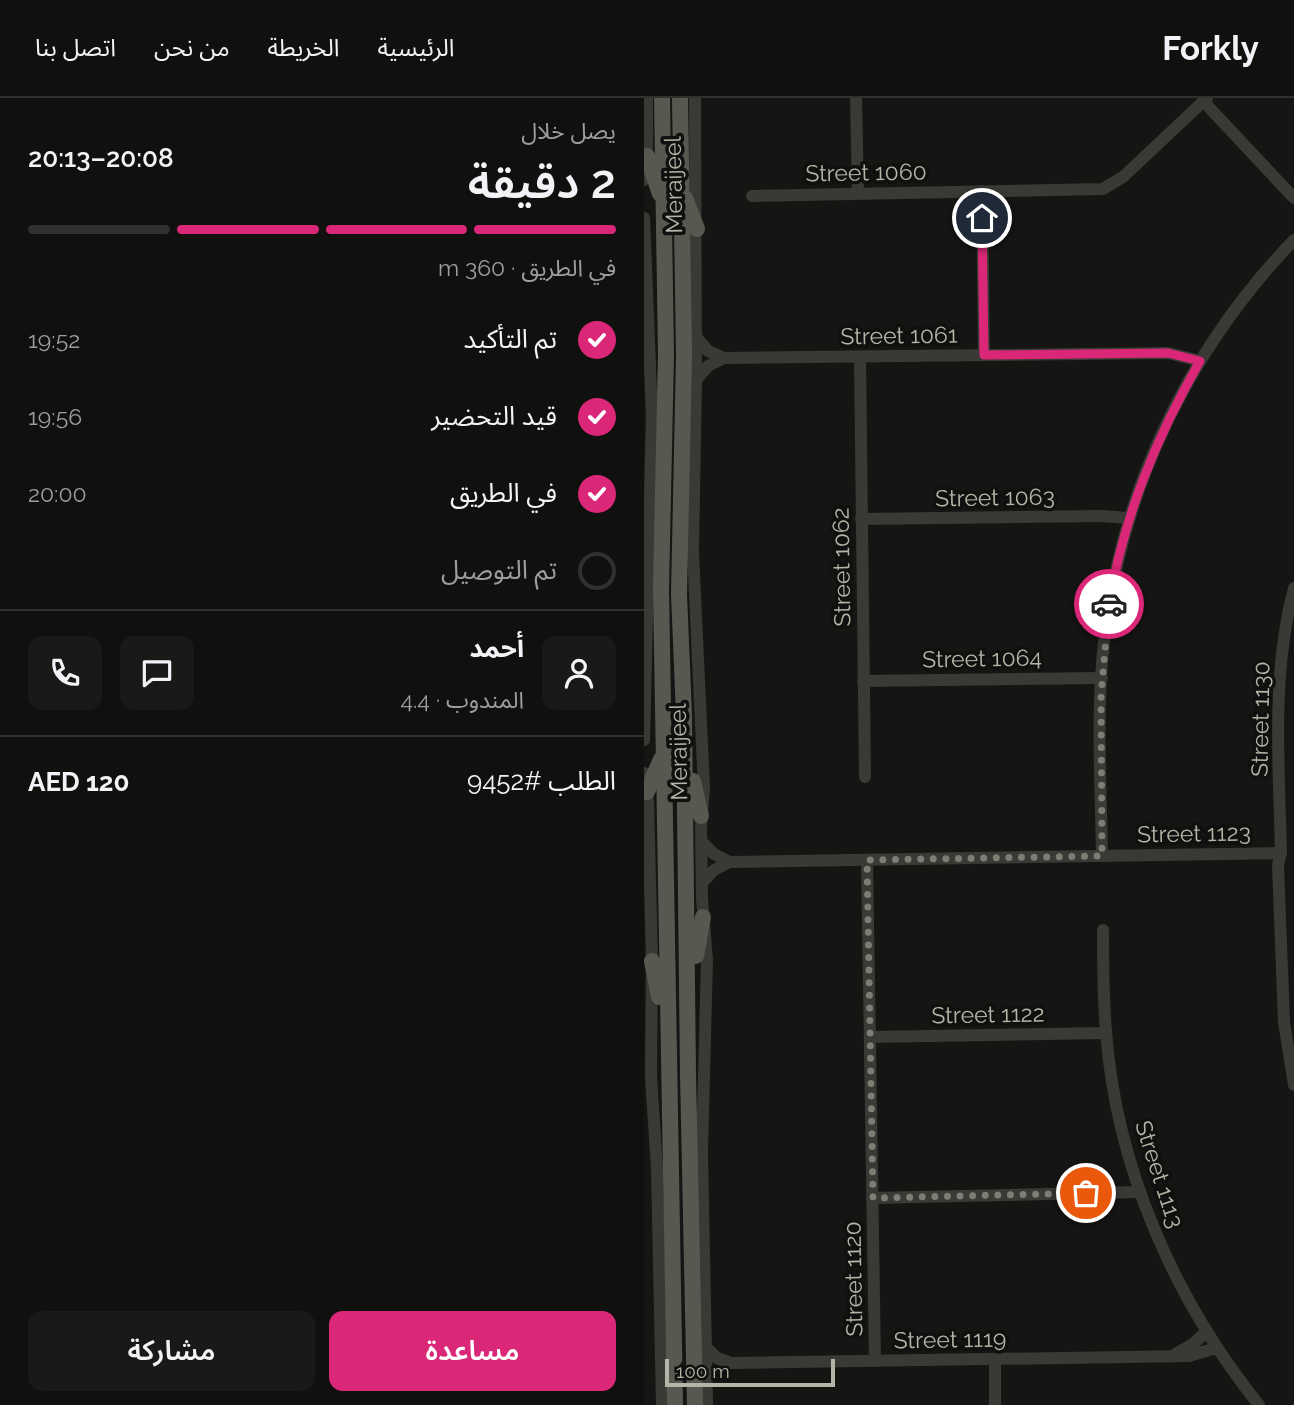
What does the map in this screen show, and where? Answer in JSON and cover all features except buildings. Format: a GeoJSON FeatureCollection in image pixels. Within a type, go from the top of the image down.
{"type":"FeatureCollection","features":[{"type":"Feature","properties":{"kind":"main road","name":"Meraijeel"},"geometry":{"type":"LineString","coordinates":[[662,98],[666,354],[661,589],[675,1405]]}},
{"type":"Feature","properties":{"kind":"main road","name":"Meraijeel"},"geometry":{"type":"LineString","coordinates":[[680,98],[684,355],[679,594],[684,715],[695,1405]]}},
{"type":"Feature","properties":{"kind":"main road"},"geometry":{"type":"LineString","coordinates":[[646,156],[664,205]]}},
{"type":"Feature","properties":{"kind":"main road"},"geometry":{"type":"LineString","coordinates":[[681,190],[697,229]]}},
{"type":"Feature","properties":{"kind":"main road"},"geometry":{"type":"LineString","coordinates":[[684,715],[693,784],[701,816]]}},
{"type":"Feature","properties":{"kind":"main road"},"geometry":{"type":"LineString","coordinates":[[648,792],[663,754]]}},
{"type":"Feature","properties":{"kind":"main road"},"geometry":{"type":"LineString","coordinates":[[688,1074],[696,956],[703,917]]}},
{"type":"Feature","properties":{"kind":"main road"},"geometry":{"type":"LineString","coordinates":[[652,961],[659,995],[663,1104],[670,1130]]}},
{"type":"Feature","properties":{"kind":"street"},"geometry":{"type":"LineString","coordinates":[[644,180],[647,98]]}},
{"type":"Feature","properties":{"kind":"street","name":"Meraijeel"},"geometry":{"type":"LineString","coordinates":[[695,98],[697,229],[693,552],[704,788],[701,816],[702,883],[707,960],[702,1153],[707,1405]]}},
{"type":"Feature","properties":{"kind":"street"},"geometry":{"type":"LineString","coordinates":[[856,98],[858,193]]}},
{"type":"Feature","properties":{"kind":"street","name":"Street 1060"},"geometry":{"type":"LineString","coordinates":[[752,196],[1093,191],[1110,186],[1123,177],[1205,100],[1294,198]]}},
{"type":"Feature","properties":{"kind":"street"},"geometry":{"type":"LineString","coordinates":[[982,191],[984,355]]}},
{"type":"Feature","properties":{"kind":"street"},"geometry":{"type":"LineString","coordinates":[[644,218],[652,393],[644,740]]}},
{"type":"Feature","properties":{"kind":"street"},"geometry":{"type":"LineString","coordinates":[[1102,856],[1102,678],[1111,596],[1129,518],[1155,447],[1200,361],[1243,299],[1294,240]]}},
{"type":"Feature","properties":{"kind":"street"},"geometry":{"type":"LineString","coordinates":[[696,337],[708,351],[724,358]]}},
{"type":"Feature","properties":{"kind":"street","name":"Street 1061"},"geometry":{"type":"LineString","coordinates":[[724,358],[1168,353],[1200,361]]}},
{"type":"Feature","properties":{"kind":"street","name":"Street 1062"},"geometry":{"type":"LineString","coordinates":[[860,357],[865,777]]}},
{"type":"Feature","properties":{"kind":"street"},"geometry":{"type":"LineString","coordinates":[[696,380],[708,366],[724,358]]}},
{"type":"Feature","properties":{"kind":"street","name":"Street 1063"},"geometry":{"type":"LineString","coordinates":[[861,519],[1088,516],[1129,518]]}},
{"type":"Feature","properties":{"kind":"street","name":"Street 1130"},"geometry":{"type":"LineString","coordinates":[[1294,588],[1286,621],[1278,685],[1281,853],[1278,865],[1278,898],[1284,1022],[1294,1085]]}},
{"type":"Feature","properties":{"kind":"street","name":"Street 1064"},"geometry":{"type":"LineString","coordinates":[[863,681],[1102,678]]}},
{"type":"Feature","properties":{"kind":"street"},"geometry":{"type":"LineString","coordinates":[[644,774],[648,792],[647,876],[652,961],[651,1076],[657,1168],[662,1405]]}},
{"type":"Feature","properties":{"kind":"street"},"geometry":{"type":"LineString","coordinates":[[702,842],[714,854],[730,862]]}},
{"type":"Feature","properties":{"kind":"street","name":"Street 1123"},"geometry":{"type":"LineString","coordinates":[[730,862],[1281,853]]}},
{"type":"Feature","properties":{"kind":"street","name":"Street 1120"},"geometry":{"type":"LineString","coordinates":[[867,860],[875,1361]]}},
{"type":"Feature","properties":{"kind":"street"},"geometry":{"type":"LineString","coordinates":[[702,883],[714,870],[730,862]]}},
{"type":"Feature","properties":{"kind":"street","name":"Street 1113"},"geometry":{"type":"LineString","coordinates":[[1103,930],[1106,1033],[1119,1118],[1140,1192],[1171,1267],[1206,1332],[1259,1405]]}},
{"type":"Feature","properties":{"kind":"street","name":"Street 1122"},"geometry":{"type":"LineString","coordinates":[[870,1037],[1106,1033]]}},
{"type":"Feature","properties":{"kind":"street"},"geometry":{"type":"LineString","coordinates":[[873,1198],[1140,1192]]}},
{"type":"Feature","properties":{"kind":"street"},"geometry":{"type":"LineString","coordinates":[[1171,1357],[1185,1350],[1206,1332]]}},
{"type":"Feature","properties":{"kind":"street"},"geometry":{"type":"LineString","coordinates":[[705,1346],[717,1357],[731,1363]]}},
{"type":"Feature","properties":{"kind":"street","name":"Street 1119"},"geometry":{"type":"LineString","coordinates":[[731,1363],[1171,1357],[1198,1355],[1216,1348]]}},
{"type":"Feature","properties":{"kind":"street"},"geometry":{"type":"LineString","coordinates":[[995,1359],[996,1405]]}},
{"type":"Feature","properties":{"kind":"street"},"geometry":{"type":"LineString","coordinates":[[706,1381],[717,1370],[731,1363]]}},
{"type":"Feature","properties":{"kind":"way so far"},"geometry":{"type":"LineString","coordinates":[[1086,1193],[873,1198],[867,860],[1102,856],[1101,696],[1109,604]]}},
{"type":"Feature","properties":{"kind":"route"},"geometry":{"type":"LineString","coordinates":[[982,218],[984,355],[1168,353],[1182,354],[1200,361],[1173,408],[1138,488],[1123,539],[1109,604]]}}]}
